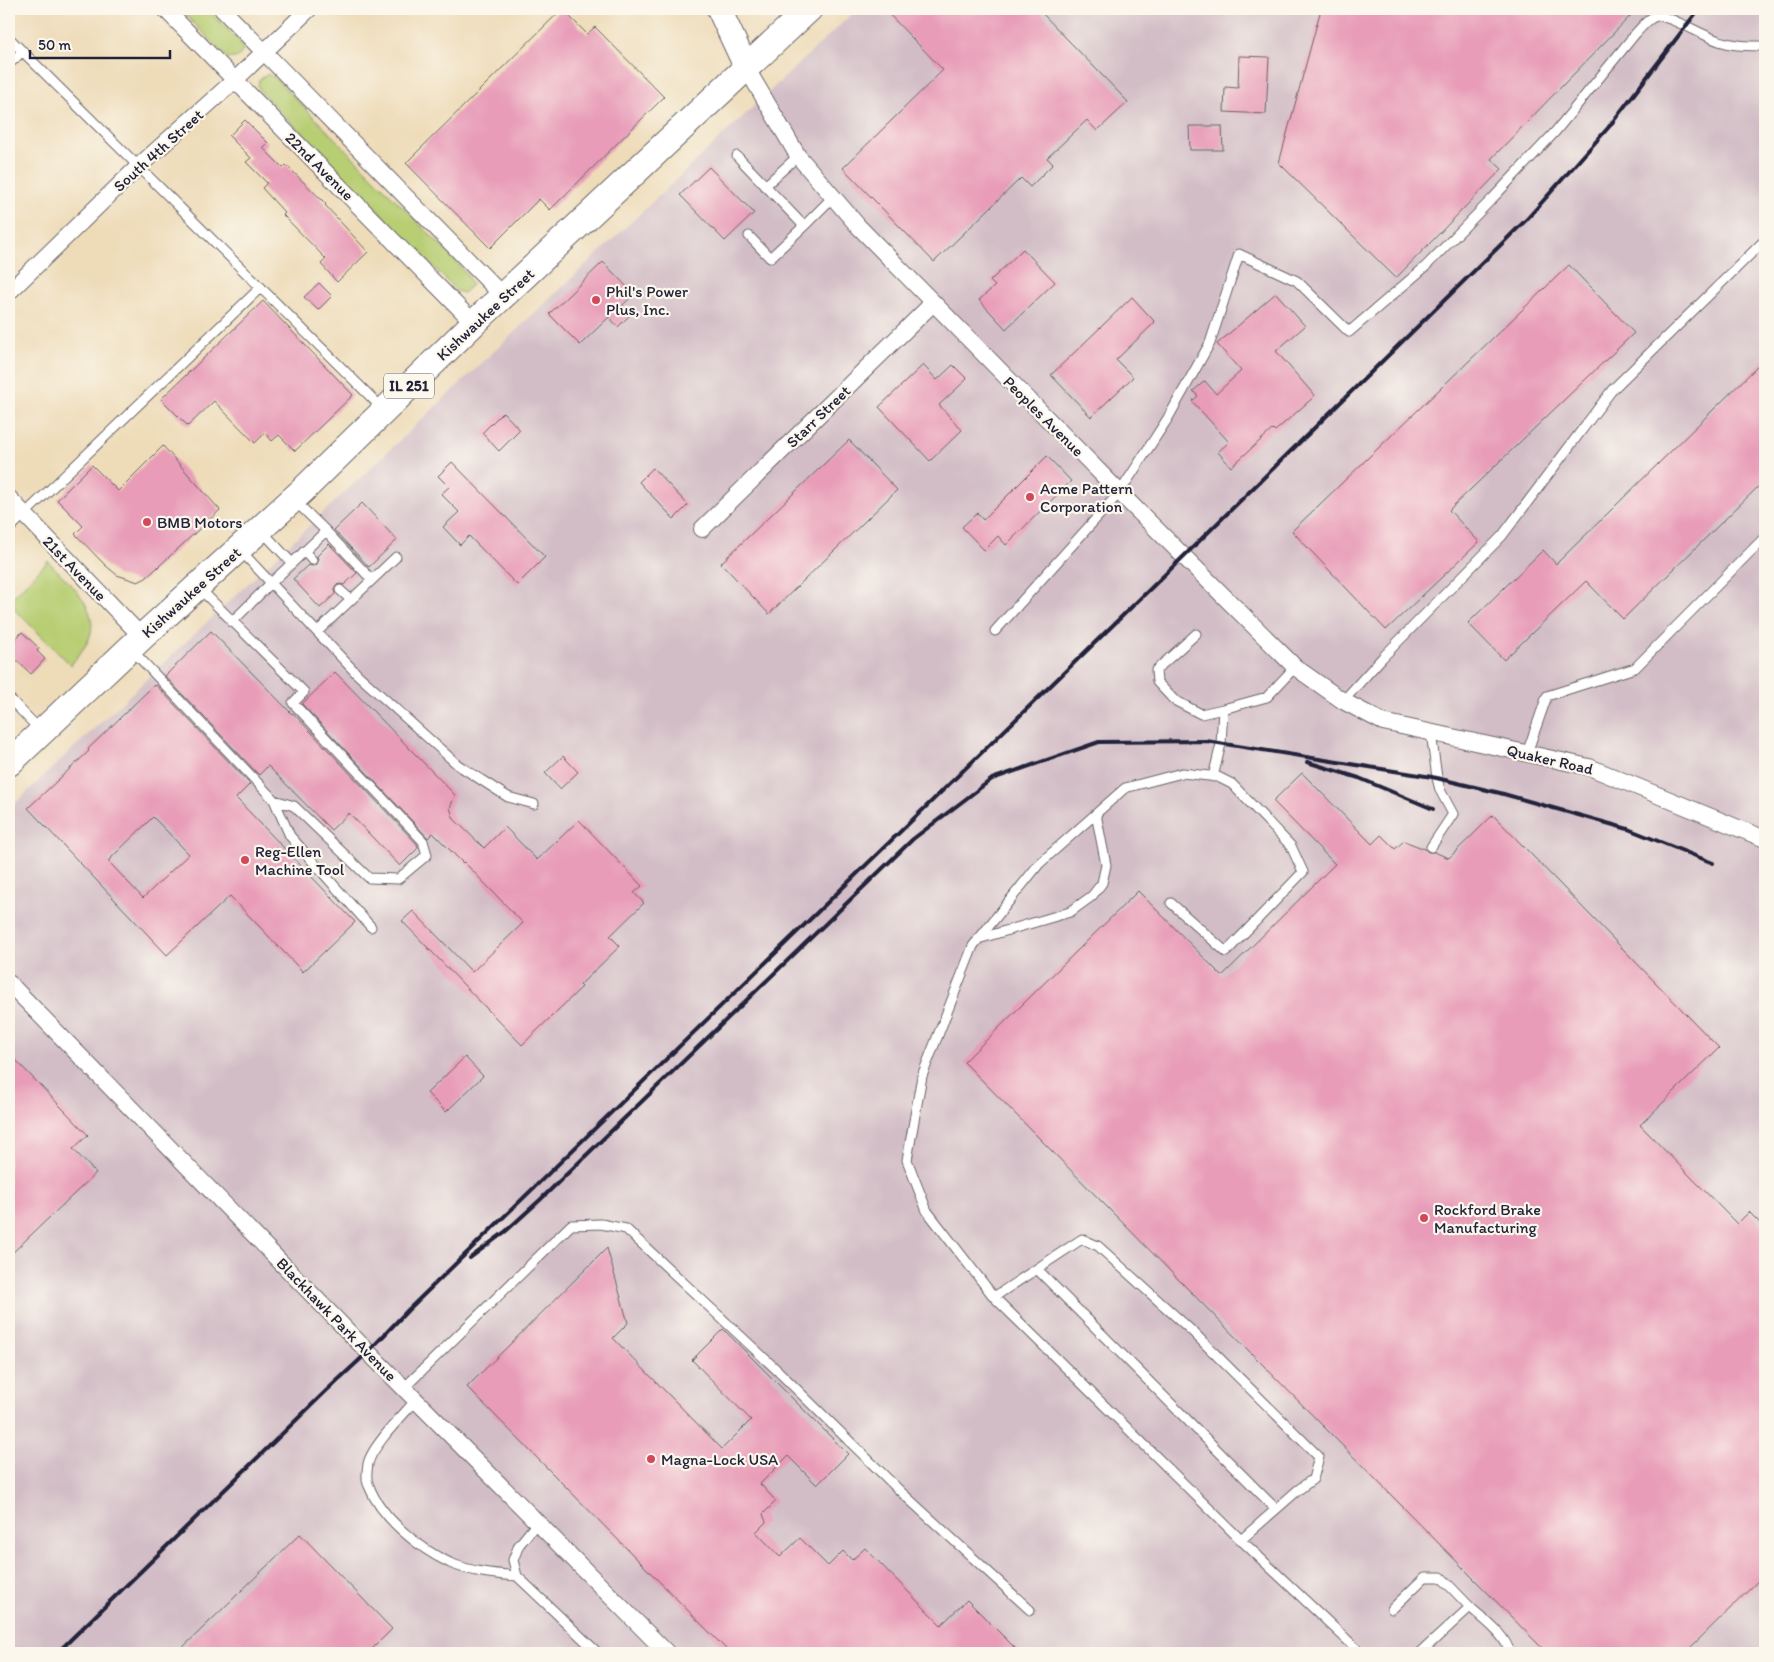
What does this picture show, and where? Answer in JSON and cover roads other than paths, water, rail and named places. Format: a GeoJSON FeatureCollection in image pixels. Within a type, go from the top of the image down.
{"type":"FeatureCollection","features":[{"type":"Feature","properties":{"kind":"main road","name":"Kishwaukee Street"},"geometry":{"type":"LineString","coordinates":[[9,763],[136,642],[293,499],[474,323],[809,9]]}},
{"type":"Feature","properties":{"kind":"street","name":"22nd Avenue"},"geometry":{"type":"LineString","coordinates":[[165,9],[474,323]]}},
{"type":"Feature","properties":{"kind":"street"},"geometry":{"type":"LineString","coordinates":[[222,9],[503,296]]}},
{"type":"Feature","properties":{"kind":"street","name":"South 4th Street"},"geometry":{"type":"LineString","coordinates":[[9,292],[139,166],[235,80],[309,9]]}},
{"type":"Feature","properties":{"kind":"street"},"geometry":{"type":"LineString","coordinates":[[719,9],[747,69]]}},
{"type":"Feature","properties":{"kind":"street","name":"Peoples Avenue"},"geometry":{"type":"LineString","coordinates":[[747,69],[798,156],[858,226],[1295,668],[1343,701],[1383,722]]}},
{"type":"Feature","properties":{"kind":"street","name":"Starr Street"},"geometry":{"type":"LineString","coordinates":[[702,529],[933,303]]}},
{"type":"Feature","properties":{"kind":"street","name":"21st Avenue"},"geometry":{"type":"LineString","coordinates":[[9,498],[136,642]]}},
{"type":"Feature","properties":{"kind":"street","name":"Quaker Road"},"geometry":{"type":"LineString","coordinates":[[1383,722],[1589,766],[1765,839]]}},
{"type":"Feature","properties":{"kind":"street","name":"Blackhawk Park Avenue"},"geometry":{"type":"LineString","coordinates":[[9,983],[404,1388],[667,1653]]}},
{"type":"Feature","properties":{"kind":"lane"},"geometry":{"type":"LineString","coordinates":[[996,631],[1120,492],[1168,418],[1210,343],[1239,254],[1297,280],[1349,332],[1425,267],[1492,199],[1555,132],[1636,34],[1650,20],[1657,16],[1669,18],[1711,38],[1738,46],[1765,46]]}},
{"type":"Feature","properties":{"kind":"lane"},"geometry":{"type":"LineString","coordinates":[[9,38],[384,411]]}},
{"type":"Feature","properties":{"kind":"lane"},"geometry":{"type":"LineString","coordinates":[[9,64],[22,51]]}},
{"type":"Feature","properties":{"kind":"lane"},"geometry":{"type":"LineString","coordinates":[[737,156],[804,226]]}},
{"type":"Feature","properties":{"kind":"lane"},"geometry":{"type":"LineString","coordinates":[[765,186],[798,156]]}},
{"type":"Feature","properties":{"kind":"lane"},"geometry":{"type":"LineString","coordinates":[[748,236],[770,258],[833,198]]}},
{"type":"Feature","properties":{"kind":"lane"},"geometry":{"type":"LineString","coordinates":[[1343,701],[1382,658],[1502,536],[1612,390],[1765,240]]}},
{"type":"Feature","properties":{"kind":"lane"},"geometry":{"type":"LineString","coordinates":[[9,529],[261,287]]}},
{"type":"Feature","properties":{"kind":"lane"},"geometry":{"type":"LineString","coordinates":[[293,499],[326,530],[372,580]]}},
{"type":"Feature","properties":{"kind":"lane"},"geometry":{"type":"LineString","coordinates":[[260,529],[292,563]]}},
{"type":"Feature","properties":{"kind":"lane"},"geometry":{"type":"LineString","coordinates":[[232,622],[326,530]]}},
{"type":"Feature","properties":{"kind":"lane"},"geometry":{"type":"LineString","coordinates":[[1527,753],[1547,696],[1634,668],[1765,537]]}},
{"type":"Feature","properties":{"kind":"lane"},"geometry":{"type":"LineString","coordinates":[[239,549],[358,675],[458,765],[508,797],[534,804]]}},
{"type":"Feature","properties":{"kind":"lane"},"geometry":{"type":"LineString","coordinates":[[304,551],[312,560]]}},
{"type":"Feature","properties":{"kind":"lane"},"geometry":{"type":"LineString","coordinates":[[317,632],[396,557]]}},
{"type":"Feature","properties":{"kind":"lane"},"geometry":{"type":"LineString","coordinates":[[198,586],[304,692],[293,703],[424,840],[427,855],[398,878],[370,878],[294,806],[274,800]]}},
{"type":"Feature","properties":{"kind":"lane"},"geometry":{"type":"LineString","coordinates":[[340,590],[351,600]]}},
{"type":"Feature","properties":{"kind":"lane"},"geometry":{"type":"LineString","coordinates":[[1196,634],[1156,670],[1157,682],[1174,700],[1200,714],[1267,697],[1295,668]]}},
{"type":"Feature","properties":{"kind":"lane"},"geometry":{"type":"LineString","coordinates":[[136,642],[274,800],[290,836],[371,927]]}},
{"type":"Feature","properties":{"kind":"lane"},"geometry":{"type":"LineString","coordinates":[[9,698],[42,732]]}},
{"type":"Feature","properties":{"kind":"lane"},"geometry":{"type":"LineString","coordinates":[[1213,777],[1221,744],[1223,709]]}},
{"type":"Feature","properties":{"kind":"lane"},"geometry":{"type":"LineString","coordinates":[[1431,732],[1440,790],[1453,814],[1431,847]]}},
{"type":"Feature","properties":{"kind":"lane"},"geometry":{"type":"LineString","coordinates":[[1171,903],[1226,952],[1303,872],[1291,846],[1232,784],[1213,777],[1182,773],[1125,788],[1039,864],[973,946],[922,1076],[907,1160],[927,1210],[994,1297],[1241,1540],[1361,1653]]}},
{"type":"Feature","properties":{"kind":"lane"},"geometry":{"type":"LineString","coordinates":[[978,940],[1070,912],[1092,896],[1102,883],[1106,865],[1096,814]]}},
{"type":"Feature","properties":{"kind":"lane"},"geometry":{"type":"LineString","coordinates":[[404,1388],[571,1225],[601,1224],[626,1229],[771,1365],[900,1491],[1030,1610]]}},
{"type":"Feature","properties":{"kind":"lane"},"geometry":{"type":"LineString","coordinates":[[994,1297],[1082,1239],[1098,1246],[1193,1332],[1319,1457],[1313,1479],[1241,1540]]}},
{"type":"Feature","properties":{"kind":"lane"},"geometry":{"type":"LineString","coordinates":[[1037,1269],[1276,1509]]}},
{"type":"Feature","properties":{"kind":"lane"},"geometry":{"type":"LineString","coordinates":[[416,1400],[379,1444],[368,1462],[368,1485],[377,1502],[382,1510],[415,1542],[451,1563],[481,1572],[517,1576]]}},
{"type":"Feature","properties":{"kind":"lane"},"geometry":{"type":"LineString","coordinates":[[537,1523],[519,1545],[513,1560],[517,1576],[598,1653]]}},
{"type":"Feature","properties":{"kind":"lane"},"geometry":{"type":"LineString","coordinates":[[1392,1609],[1425,1577],[1441,1577],[1499,1634],[1510,1653]]}},
{"type":"Feature","properties":{"kind":"lane"},"geometry":{"type":"LineString","coordinates":[[1420,1653],[1470,1607]]}},
{"type":"Feature","properties":{"kind":"railway"},"geometry":{"type":"LineString","coordinates":[[57,1653],[1183,557],[1527,219],[1608,128],[1699,9]]}},
{"type":"Feature","properties":{"kind":"railway"},"geometry":{"type":"LineString","coordinates":[[470,1258],[506,1231],[540,1200],[913,839],[992,779],[1099,742],[1206,741],[1432,777],[1500,793],[1628,829],[1713,863]]}},
{"type":"Feature","properties":{"kind":"railway"},"geometry":{"type":"LineString","coordinates":[[1307,762],[1359,778],[1433,809]]}},
{"type":"Feature","properties":{"kind":"place","name":"Phil's Power Plus, Inc."},"geometry":{"type":"Point","coordinates":[596,300]}},
{"type":"Feature","properties":{"kind":"place","name":"Acme Pattern Corporation"},"geometry":{"type":"Point","coordinates":[1030,497]}},
{"type":"Feature","properties":{"kind":"place","name":"BMB Motors"},"geometry":{"type":"Point","coordinates":[147,522]}},
{"type":"Feature","properties":{"kind":"place","name":"Reg-Ellen Machine Tool"},"geometry":{"type":"Point","coordinates":[245,860]}},
{"type":"Feature","properties":{"kind":"place","name":"Rockford Brake Manufacturing"},"geometry":{"type":"Point","coordinates":[1424,1218]}},
{"type":"Feature","properties":{"kind":"place","name":"Magna-Lock USA"},"geometry":{"type":"Point","coordinates":[651,1459]}}]}
